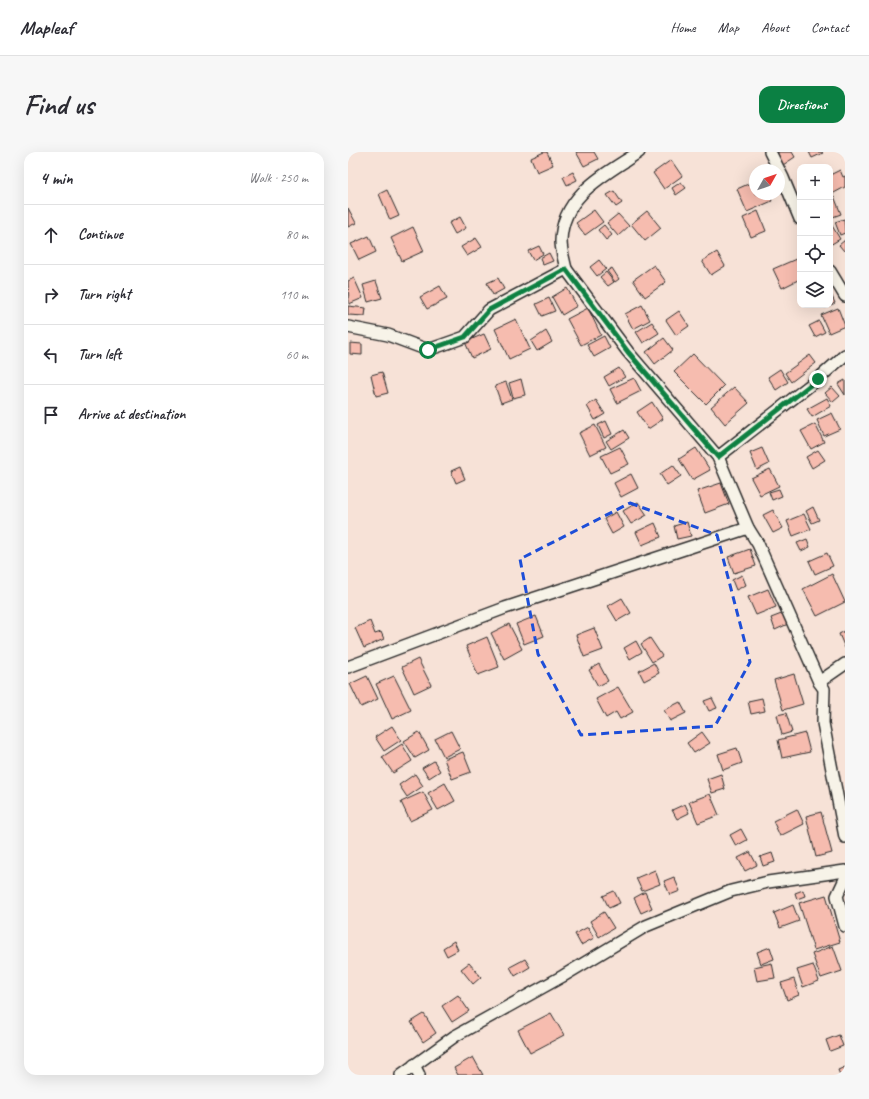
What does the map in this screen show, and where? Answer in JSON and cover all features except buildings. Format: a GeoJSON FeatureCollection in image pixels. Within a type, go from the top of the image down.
{"type":"FeatureCollection","features":[{"type":"Feature","properties":{"kind":"street"},"geometry":{"type":"LineString","coordinates":[[639,152],[587,187],[567,212],[561,241],[566,269],[628,352],[718,457],[748,528],[758,544],[819,682],[824,689],[823,723],[845,837]]}},
{"type":"Feature","properties":{"kind":"street"},"geometry":{"type":"LineString","coordinates":[[770,152],[797,212]]}},
{"type":"Feature","properties":{"kind":"street"},"geometry":{"type":"LineString","coordinates":[[348,327],[388,335],[428,350],[465,337],[489,310],[566,269]]}},
{"type":"Feature","properties":{"kind":"street"},"geometry":{"type":"LineString","coordinates":[[831,272],[845,296]]}},
{"type":"Feature","properties":{"kind":"street"},"geometry":{"type":"LineString","coordinates":[[718,457],[812,384],[845,355]]}},
{"type":"Feature","properties":{"kind":"street"},"geometry":{"type":"LineString","coordinates":[[348,668],[505,608],[748,528]]}},
{"type":"Feature","properties":{"kind":"street"},"geometry":{"type":"LineString","coordinates":[[819,682],[845,664]]}},
{"type":"Feature","properties":{"kind":"street"},"geometry":{"type":"LineString","coordinates":[[401,1075],[417,1070],[455,1036],[569,972],[646,926],[731,891],[768,882],[845,871]]}},
{"type":"Feature","properties":{"kind":"street"},"geometry":{"type":"LineString","coordinates":[[845,879],[837,896],[845,926]]}},
{"type":"Feature","properties":{"kind":"highlighted area"},"geometry":{"type":"Polygon","coordinates":[[[630,503],[717,535],[750,662],[715,726],[581,735],[538,654],[520,559],[630,503]]]}},
{"type":"Feature","properties":{"kind":"route"},"geometry":{"type":"LineString","coordinates":[[428,350],[465,337],[489,310],[566,269],[628,352],[718,457],[818,379]]}}]}
